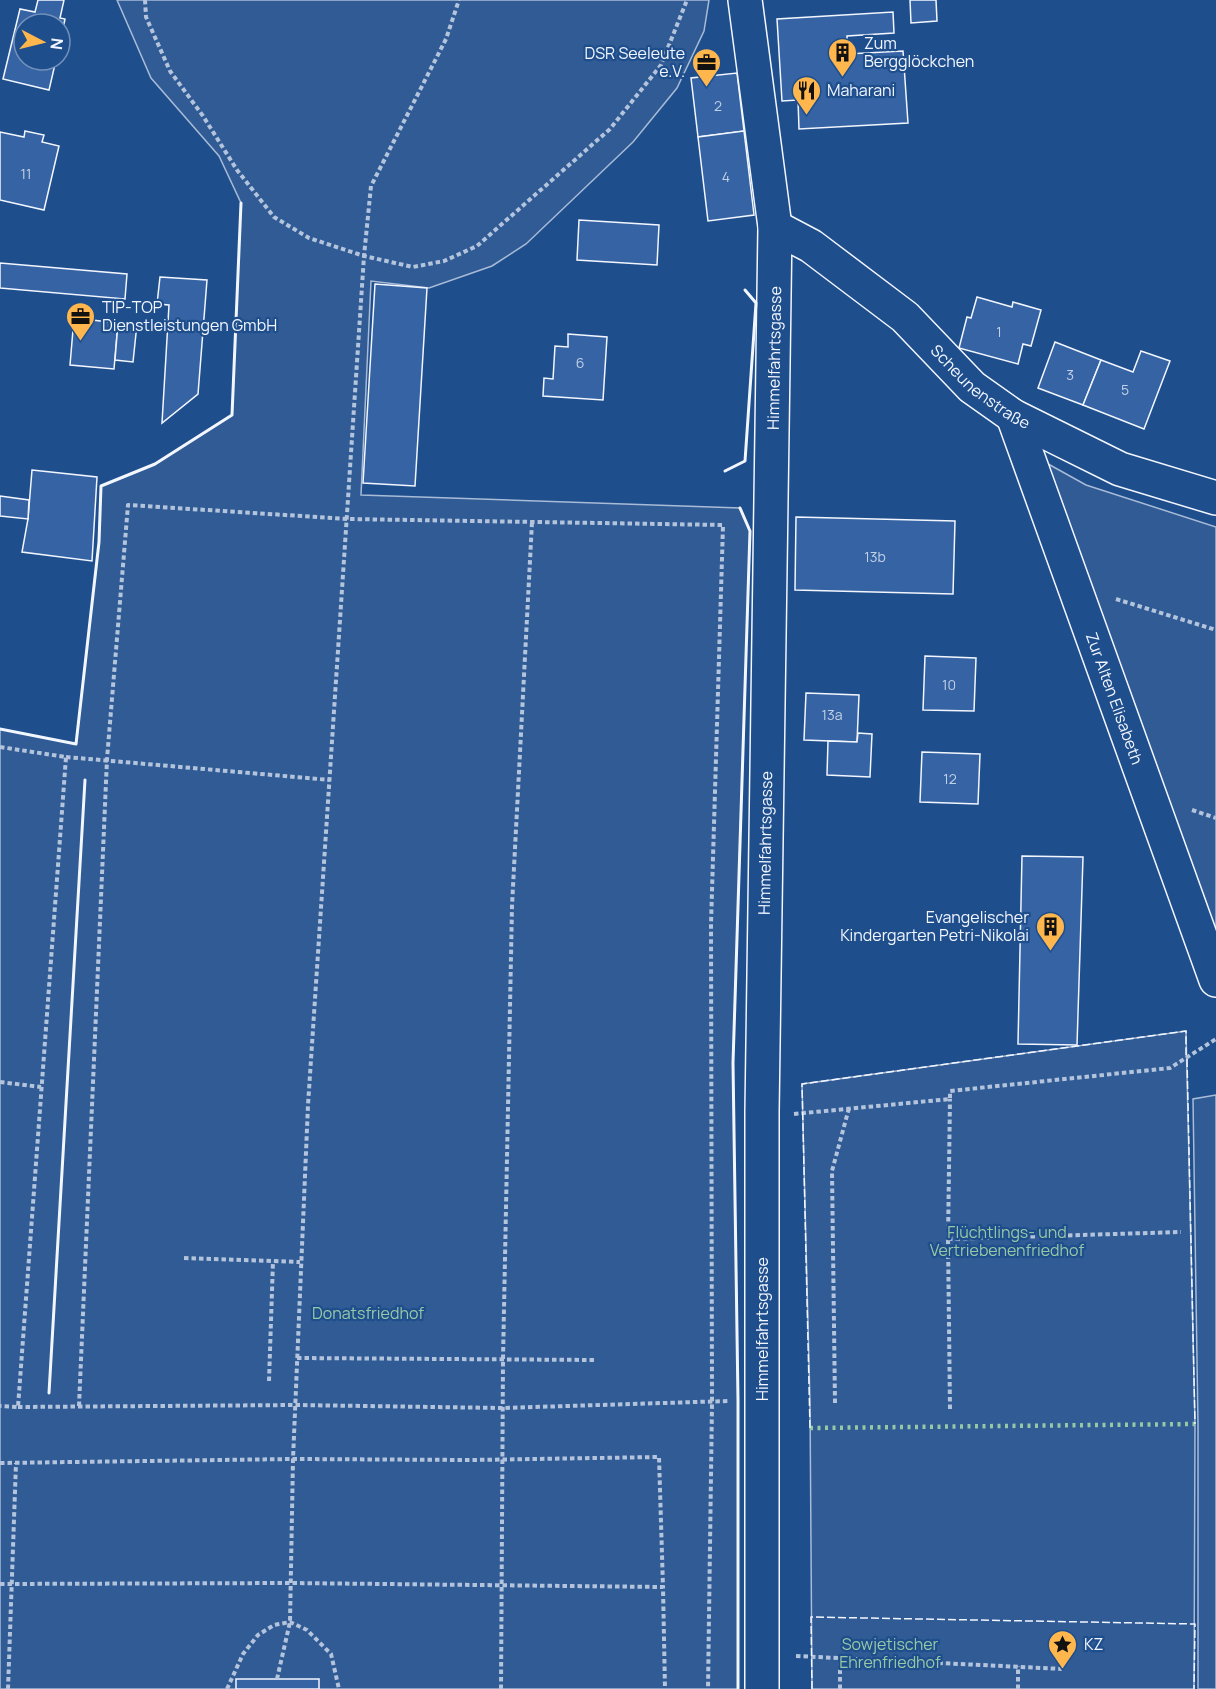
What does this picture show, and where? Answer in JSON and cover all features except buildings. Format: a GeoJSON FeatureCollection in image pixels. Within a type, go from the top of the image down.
{"type":"FeatureCollection","features":[{"type":"Feature","properties":{"kind":"street","name":"Himmelfahrtsgasse"},"geometry":{"type":"LineString","coordinates":[[746,0],[775,227],[762,1112],[762,1689]]}},
{"type":"Feature","properties":{"kind":"street","name":"Scheunenstraße"},"geometry":{"type":"LineString","coordinates":[[775,227],[811,246],[905,316],[972,387],[1013,416],[1120,469],[1216,498]]}},
{"type":"Feature","properties":{"kind":"street","name":"Zur Alten Elisabeth"},"geometry":{"type":"LineString","coordinates":[[1013,416],[1216,980]]}},
{"type":"Feature","properties":{"kind":"path"},"geometry":{"type":"LineString","coordinates":[[145,0],[146,17],[170,71],[203,116],[237,170],[274,217],[309,238],[364,256],[413,267],[444,261],[477,246],[610,129],[661,65],[687,0]]}},
{"type":"Feature","properties":{"kind":"path"},"geometry":{"type":"LineString","coordinates":[[277,1679],[290,1622],[293,1458],[308,1105],[364,256],[371,186],[446,39],[459,0]]}},
{"type":"Feature","properties":{"kind":"path"},"geometry":{"type":"LineString","coordinates":[[80,1406],[107,759],[128,505],[348,519],[723,525],[711,924],[712,1403],[708,1689]]}},
{"type":"Feature","properties":{"kind":"path"},"geometry":{"type":"LineString","coordinates":[[501,1689],[503,1359],[512,906],[532,522]]}},
{"type":"Feature","properties":{"kind":"path"},"geometry":{"type":"LineString","coordinates":[[1075,586],[1216,630]]}},
{"type":"Feature","properties":{"kind":"path"},"geometry":{"type":"LineString","coordinates":[[0,747],[66,757],[330,780]]}},
{"type":"Feature","properties":{"kind":"path"},"geometry":{"type":"LineString","coordinates":[[18,1407],[66,757]]}},
{"type":"Feature","properties":{"kind":"path"},"geometry":{"type":"LineString","coordinates":[[950,1409],[948,1239],[950,1091],[1170,1068],[1216,1040]]}},
{"type":"Feature","properties":{"kind":"path"},"geometry":{"type":"LineString","coordinates":[[0,1082],[41,1087]]}},
{"type":"Feature","properties":{"kind":"path"},"geometry":{"type":"LineString","coordinates":[[762,1112],[803,1115],[849,1108],[950,1099]]}},
{"type":"Feature","properties":{"kind":"path"},"geometry":{"type":"LineString","coordinates":[[835,1403],[832,1171],[849,1108]]}},
{"type":"Feature","properties":{"kind":"path"},"geometry":{"type":"LineString","coordinates":[[948,1239],[1181,1232]]}},
{"type":"Feature","properties":{"kind":"path"},"geometry":{"type":"LineString","coordinates":[[184,1258],[300,1262]]}},
{"type":"Feature","properties":{"kind":"path"},"geometry":{"type":"LineString","coordinates":[[269,1381],[273,1261]]}},
{"type":"Feature","properties":{"kind":"path"},"geometry":{"type":"LineString","coordinates":[[297,1358],[596,1360]]}},
{"type":"Feature","properties":{"kind":"path"},"geometry":{"type":"LineString","coordinates":[[0,1406],[295,1405],[503,1408],[762,1401]]}},
{"type":"Feature","properties":{"kind":"path"},"geometry":{"type":"LineString","coordinates":[[0,1463],[293,1458],[502,1460],[659,1457],[665,1689]]}},
{"type":"Feature","properties":{"kind":"path"},"geometry":{"type":"LineString","coordinates":[[8,1689],[16,1463]]}},
{"type":"Feature","properties":{"kind":"path"},"geometry":{"type":"LineString","coordinates":[[0,1584],[291,1583],[663,1587]]}},
{"type":"Feature","properties":{"kind":"path"},"geometry":{"type":"LineString","coordinates":[[227,1689],[243,1654],[258,1635],[274,1625],[290,1622],[307,1630],[332,1654],[339,1689]]}},
{"type":"Feature","properties":{"kind":"path"},"geometry":{"type":"LineString","coordinates":[[762,1655],[1063,1669],[1065,1637]]}},
{"type":"Feature","properties":{"kind":"path"},"geometry":{"type":"LineString","coordinates":[[840,1657],[840,1689]]}},
{"type":"Feature","properties":{"kind":"path"},"geometry":{"type":"LineString","coordinates":[[1018,1666],[1018,1689]]}},
{"type":"Feature","properties":{"kind":"green space","name":"Donatsfriedhof"},"geometry":{"type":"Polygon","coordinates":[[[117,0],[709,0],[704,31],[677,88],[633,142],[526,244],[492,266],[429,288],[371,281],[361,495],[740,508],[750,531],[733,1063],[738,1400],[738,1689],[0,1689],[0,729],[76,744],[99,542],[101,486],[155,464],[232,415],[241,203],[219,156],[151,78],[117,0]]]}},
{"type":"Feature","properties":{"kind":"green space"},"geometry":{"type":"Polygon","coordinates":[[[1041,460],[1086,485],[1216,527],[1216,966],[1041,460]]]}},
{"type":"Feature","properties":{"kind":"green space"},"geometry":{"type":"Polygon","coordinates":[[[1186,1031],[1195,1424],[1194,1689],[812,1689],[810,1403],[802,1084],[1186,1031]]]}},
{"type":"Feature","properties":{"kind":"green space"},"geometry":{"type":"Polygon","coordinates":[[[1216,1095],[1216,1689],[1198,1689],[1198,1424],[1193,1099],[1216,1095]]]}},
{"type":"Feature","properties":{"kind":"hedge"},"geometry":{"type":"LineString","coordinates":[[810,1428],[1195,1424]]}},
{"type":"Feature","properties":{"kind":"fence"},"geometry":{"type":"LineString","coordinates":[[810,1428],[802,1084],[1186,1031],[1186,1057]]}},
{"type":"Feature","properties":{"kind":"fence"},"geometry":{"type":"LineString","coordinates":[[1187,1059],[1195,1424]]}},
{"type":"Feature","properties":{"kind":"fence"},"geometry":{"type":"LineString","coordinates":[[812,1689],[811,1617],[1195,1624],[1194,1689]]}},
{"type":"Feature","properties":{"kind":"wall"},"geometry":{"type":"LineString","coordinates":[[0,729],[76,744],[99,542],[101,486],[155,464],[232,415],[241,203]]}},
{"type":"Feature","properties":{"kind":"wall"},"geometry":{"type":"LineString","coordinates":[[725,471],[745,461],[756,303],[745,290]]}},
{"type":"Feature","properties":{"kind":"wall"},"geometry":{"type":"LineString","coordinates":[[738,1689],[738,1400],[733,1063],[750,531],[740,508]]}},
{"type":"Feature","properties":{"kind":"wall"},"geometry":{"type":"LineString","coordinates":[[49,1393],[85,780]]}},
{"type":"Feature","properties":{"kind":"place","name":"Zum Bergglöckchen"},"geometry":{"type":"Point","coordinates":[843,78]}},
{"type":"Feature","properties":{"kind":"place","name":"DSR Seeleute e.V."},"geometry":{"type":"Point","coordinates":[706,88]}},
{"type":"Feature","properties":{"kind":"place","name":"Maharani"},"geometry":{"type":"Point","coordinates":[806,116]}},
{"type":"Feature","properties":{"kind":"place","name":"TIP-TOP Dienstleistungen GmbH"},"geometry":{"type":"Point","coordinates":[81,342]}},
{"type":"Feature","properties":{"kind":"place","name":"Evangelischer Kindergarten Petri-Nikolai"},"geometry":{"type":"Point","coordinates":[1050,952]}},
{"type":"Feature","properties":{"kind":"place","name":"KZ"},"geometry":{"type":"Point","coordinates":[1063,1670]}},
{"type":"Feature","properties":{"kind":"park label","name":"Flüchtlings- und Vertriebenenfriedhof"},"geometry":{"type":"Point","coordinates":[1007,1241]}},
{"type":"Feature","properties":{"kind":"park label","name":"Sowjetischer Ehrenfriedhof"},"geometry":{"type":"Point","coordinates":[890,1653]}}]}
